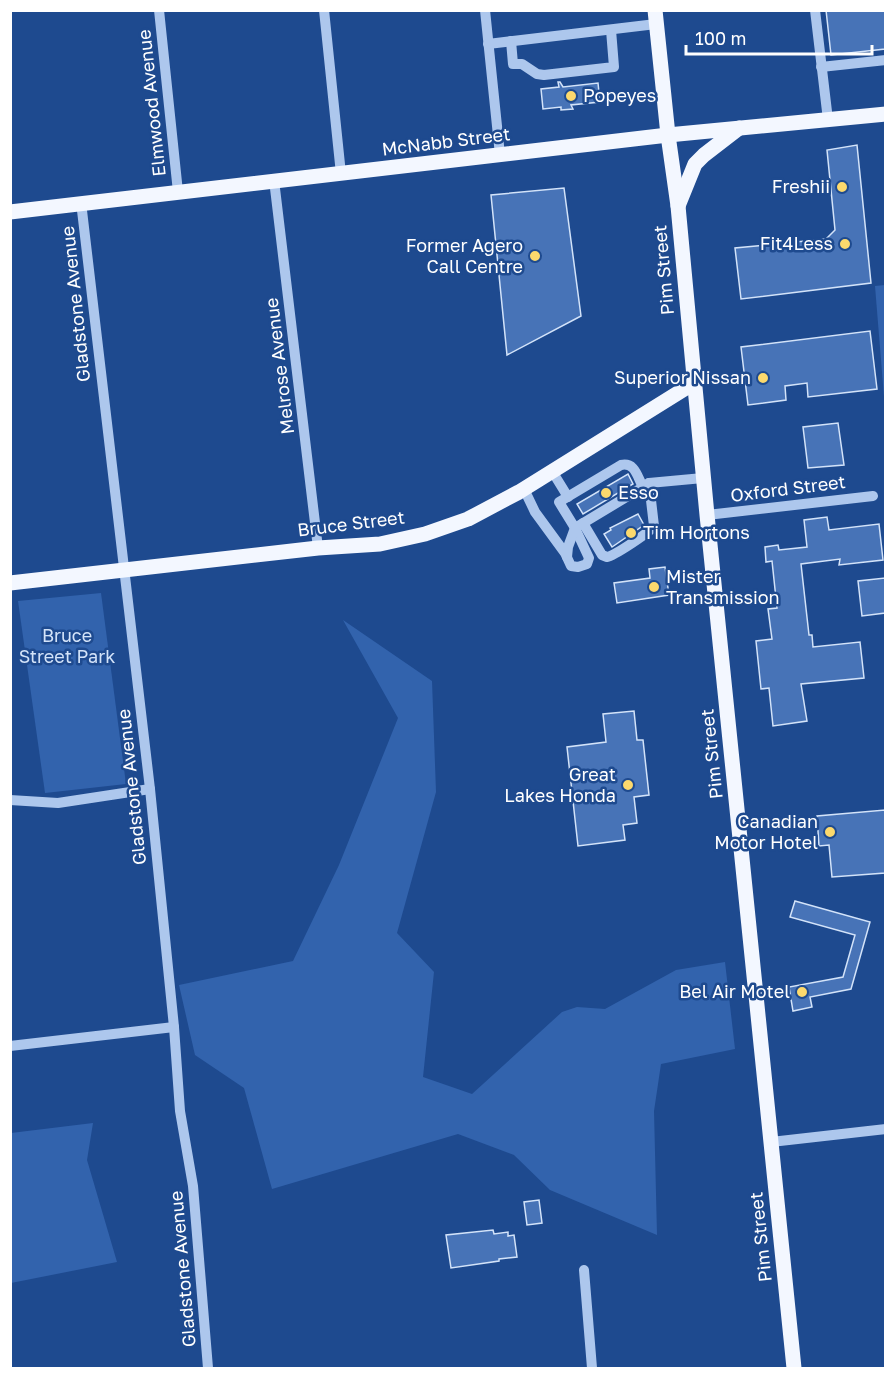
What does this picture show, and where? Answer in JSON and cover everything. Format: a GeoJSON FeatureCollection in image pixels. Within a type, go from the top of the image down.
{"type":"FeatureCollection","features":[{"type":"Feature","properties":{"kind":"main road","name":"Pim Street"},"geometry":{"type":"LineString","coordinates":[[656,17],[678,206],[703,478],[794,1368]]}},
{"type":"Feature","properties":{"kind":"main road","name":"McNabb Street"},"geometry":{"type":"LineString","coordinates":[[10,212],[668,135],[885,114]]}},
{"type":"Feature","properties":{"kind":"main road"},"geometry":{"type":"LineString","coordinates":[[678,206],[695,164],[740,128]]}},
{"type":"Feature","properties":{"kind":"main road","name":"Bruce Street"},"geometry":{"type":"LineString","coordinates":[[10,583],[318,548],[380,544],[425,534],[468,519],[524,489],[694,383]]}},
{"type":"Feature","properties":{"kind":"street","name":"Elmwood Avenue"},"geometry":{"type":"LineString","coordinates":[[159,10],[178,192]]}},
{"type":"Feature","properties":{"kind":"street"},"geometry":{"type":"LineString","coordinates":[[324,10],[340,174]]}},
{"type":"Feature","properties":{"kind":"street"},"geometry":{"type":"LineString","coordinates":[[485,10],[500,155]]}},
{"type":"Feature","properties":{"kind":"street"},"geometry":{"type":"LineString","coordinates":[[815,10],[828,120]]}},
{"type":"Feature","properties":{"kind":"street"},"geometry":{"type":"LineString","coordinates":[[488,44],[611,30],[656,17]]}},
{"type":"Feature","properties":{"kind":"street"},"geometry":{"type":"LineString","coordinates":[[510,41],[513,64],[522,64],[537,74],[614,67],[611,30]]}},
{"type":"Feature","properties":{"kind":"street"},"geometry":{"type":"LineString","coordinates":[[820,67],[885,60]]}},
{"type":"Feature","properties":{"kind":"street","name":"Melrose Avenue"},"geometry":{"type":"LineString","coordinates":[[274,180],[318,548]]}},
{"type":"Feature","properties":{"kind":"street","name":"Gladstone Avenue"},"geometry":{"type":"LineString","coordinates":[[81,202],[150,789],[174,1027],[180,1111],[193,1186],[208,1368]]}},
{"type":"Feature","properties":{"kind":"street"},"geometry":{"type":"LineString","coordinates":[[626,464],[634,469],[646,485],[654,526],[651,531],[627,545],[618,554],[607,557],[602,555],[559,502],[626,464]]}},
{"type":"Feature","properties":{"kind":"street"},"geometry":{"type":"LineString","coordinates":[[552,471],[568,497]]}},
{"type":"Feature","properties":{"kind":"street"},"geometry":{"type":"LineString","coordinates":[[567,557],[568,547],[579,526],[646,485],[703,478]]}},
{"type":"Feature","properties":{"kind":"street"},"geometry":{"type":"LineString","coordinates":[[524,489],[535,513],[571,566],[574,567],[583,566],[589,562],[579,526]]}},
{"type":"Feature","properties":{"kind":"street","name":"Oxford Street"},"geometry":{"type":"LineString","coordinates":[[707,515],[873,496]]}},
{"type":"Feature","properties":{"kind":"street"},"geometry":{"type":"LineString","coordinates":[[10,800],[58,803],[150,789]]}},
{"type":"Feature","properties":{"kind":"street"},"geometry":{"type":"LineString","coordinates":[[10,1046],[174,1027]]}},
{"type":"Feature","properties":{"kind":"street"},"geometry":{"type":"LineString","coordinates":[[771,1142],[885,1128]]}},
{"type":"Feature","properties":{"kind":"street"},"geometry":{"type":"LineString","coordinates":[[585,1270],[592,1368]]}},
{"type":"Feature","properties":{"kind":"green space"},"geometry":{"type":"Polygon","coordinates":[[[886,285],[885,409],[875,286],[886,285]]]}},
{"type":"Feature","properties":{"kind":"green space","name":"Bruce Street Park"},"geometry":{"type":"Polygon","coordinates":[[[101,593],[126,784],[45,793],[18,601],[101,593]]]}},
{"type":"Feature","properties":{"kind":"green space"},"geometry":{"type":"Polygon","coordinates":[[[343,620],[432,681],[436,792],[397,933],[434,972],[423,1077],[472,1094],[562,1012],[577,1007],[605,1009],[676,970],[725,962],[735,1049],[661,1064],[654,1111],[657,1235],[550,1190],[514,1155],[458,1134],[272,1189],[244,1088],[195,1055],[179,985],[293,961],[339,865],[398,718],[343,620]]]}},
{"type":"Feature","properties":{"kind":"green space"},"geometry":{"type":"Polygon","coordinates":[[[93,1123],[87,1160],[117,1262],[11,1283],[11,1133],[93,1123]]]}},
{"type":"Feature","properties":{"kind":"building"},"geometry":{"type":"Polygon","coordinates":[[[826,10],[885,10],[885,49],[831,55],[826,10]]]}},
{"type":"Feature","properties":{"kind":"building","name":"Popeyes"},"geometry":{"type":"Polygon","coordinates":[[[558,82],[563,87],[598,83],[600,102],[571,105],[573,109],[561,110],[561,107],[543,109],[541,89],[559,87],[558,82]]]}},
{"type":"Feature","properties":{"kind":"building"},"geometry":{"type":"Polygon","coordinates":[[[857,145],[871,283],[741,299],[735,248],[826,239],[835,230],[827,150],[857,145]]]}},
{"type":"Feature","properties":{"kind":"building","name":"Former Agero Call Centre"},"geometry":{"type":"Polygon","coordinates":[[[564,188],[581,316],[507,355],[491,195],[564,188]]]}},
{"type":"Feature","properties":{"kind":"building"},"geometry":{"type":"Polygon","coordinates":[[[870,331],[877,389],[808,397],[807,383],[785,386],[786,400],[748,405],[741,347],[870,331]]]}},
{"type":"Feature","properties":{"kind":"building"},"geometry":{"type":"Polygon","coordinates":[[[838,423],[844,465],[808,468],[803,427],[838,423]]]}},
{"type":"Feature","properties":{"kind":"building"},"geometry":{"type":"Polygon","coordinates":[[[628,474],[633,484],[583,514],[577,504],[628,474]]]}},
{"type":"Feature","properties":{"kind":"building"},"geometry":{"type":"Polygon","coordinates":[[[638,514],[644,525],[612,547],[604,534],[611,530],[610,528],[638,514]]]}},
{"type":"Feature","properties":{"kind":"building"},"geometry":{"type":"Polygon","coordinates":[[[827,517],[829,530],[879,524],[883,560],[839,565],[840,559],[801,564],[809,635],[812,635],[813,647],[860,642],[864,678],[801,684],[807,721],[773,726],[769,688],[761,689],[756,641],[772,639],[768,609],[777,608],[772,561],[766,562],[765,547],[778,545],[779,550],[807,547],[804,520],[827,517]]]}},
{"type":"Feature","properties":{"kind":"building"},"geometry":{"type":"Polygon","coordinates":[[[665,567],[669,595],[617,603],[614,583],[650,578],[649,569],[665,567]]]}},
{"type":"Feature","properties":{"kind":"building"},"geometry":{"type":"Polygon","coordinates":[[[885,578],[885,613],[862,616],[858,581],[885,578]]]}},
{"type":"Feature","properties":{"kind":"building"},"geometry":{"type":"Polygon","coordinates":[[[634,711],[637,740],[643,740],[649,795],[634,797],[637,823],[623,825],[625,840],[578,846],[567,747],[606,742],[603,714],[634,711]]]}},
{"type":"Feature","properties":{"kind":"building"},"geometry":{"type":"Polygon","coordinates":[[[885,810],[885,873],[832,877],[829,845],[819,846],[817,816],[885,810]]]}},
{"type":"Feature","properties":{"kind":"building"},"geometry":{"type":"Polygon","coordinates":[[[795,901],[870,922],[851,989],[810,997],[812,1007],[793,1011],[789,987],[843,977],[855,935],[790,917],[795,901]]]}},
{"type":"Feature","properties":{"kind":"building"},"geometry":{"type":"Polygon","coordinates":[[[539,1200],[542,1223],[527,1225],[524,1202],[539,1200]]]}},
{"type":"Feature","properties":{"kind":"building"},"geometry":{"type":"Polygon","coordinates":[[[493,1230],[494,1234],[508,1232],[508,1236],[514,1235],[517,1257],[451,1268],[446,1235],[493,1230]]]}},
{"type":"Feature","properties":{"kind":"place","name":"Popeyes"},"geometry":{"type":"Point","coordinates":[571,96]}},
{"type":"Feature","properties":{"kind":"place","name":"Freshii"},"geometry":{"type":"Point","coordinates":[842,187]}},
{"type":"Feature","properties":{"kind":"place","name":"Fit4Less"},"geometry":{"type":"Point","coordinates":[845,244]}},
{"type":"Feature","properties":{"kind":"place","name":"Former Agero Call Centre"},"geometry":{"type":"Point","coordinates":[535,256]}},
{"type":"Feature","properties":{"kind":"place","name":"Superior Nissan"},"geometry":{"type":"Point","coordinates":[763,378]}},
{"type":"Feature","properties":{"kind":"place","name":"Esso"},"geometry":{"type":"Point","coordinates":[606,493]}},
{"type":"Feature","properties":{"kind":"place","name":"Tim Hortons"},"geometry":{"type":"Point","coordinates":[631,533]}},
{"type":"Feature","properties":{"kind":"place","name":"Mister Transmission"},"geometry":{"type":"Point","coordinates":[654,587]}},
{"type":"Feature","properties":{"kind":"place","name":"Great Lakes Honda"},"geometry":{"type":"Point","coordinates":[628,785]}},
{"type":"Feature","properties":{"kind":"place","name":"Canadian Motor Hotel"},"geometry":{"type":"Point","coordinates":[830,832]}},
{"type":"Feature","properties":{"kind":"place","name":"Bel Air Motel"},"geometry":{"type":"Point","coordinates":[802,992]}}]}
